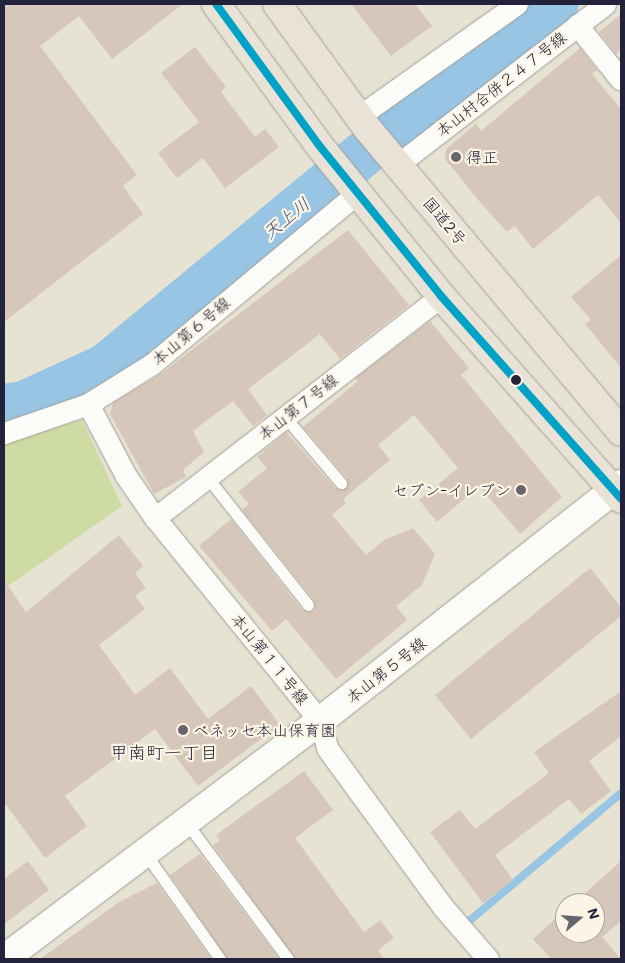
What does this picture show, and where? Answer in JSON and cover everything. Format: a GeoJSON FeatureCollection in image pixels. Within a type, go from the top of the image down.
{"type":"FeatureCollection","features":[{"type":"Feature","properties":{"kind":"highway"},"geometry":{"type":"LineString","coordinates":[[216,4],[329,158],[441,296],[619,491]]}},
{"type":"Feature","properties":{"kind":"highway","name":"国道2号"},"geometry":{"type":"LineString","coordinates":[[277,4],[363,122],[621,432]]}},
{"type":"Feature","properties":{"kind":"street"},"geometry":{"type":"LineString","coordinates":[[363,122],[517,4]]}},
{"type":"Feature","properties":{"kind":"street","name":"本山村合併２４７号線"},"geometry":{"type":"LineString","coordinates":[[393,159],[605,4]]}},
{"type":"Feature","properties":{"kind":"street"},"geometry":{"type":"LineString","coordinates":[[577,25],[621,80]]}},
{"type":"Feature","properties":{"kind":"street","name":"本山第６号線"},"geometry":{"type":"LineString","coordinates":[[4,433],[88,404],[152,364],[354,189]]}},
{"type":"Feature","properties":{"kind":"street","name":"本山第７号線"},"geometry":{"type":"LineString","coordinates":[[155,518],[441,296]]}},
{"type":"Feature","properties":{"kind":"street","name":"本山第１１号線"},"geometry":{"type":"LineString","coordinates":[[88,404],[126,476],[155,518],[320,721],[327,748],[443,907],[488,959]]}},
{"type":"Feature","properties":{"kind":"street","name":"本山第５号線"},"geometry":{"type":"LineString","coordinates":[[4,959],[320,721],[619,491]]}},
{"type":"Feature","properties":{"kind":"lane"},"geometry":{"type":"LineString","coordinates":[[285,416],[341,483]]}},
{"type":"Feature","properties":{"kind":"lane"},"geometry":{"type":"LineString","coordinates":[[207,477],[308,606]]}},
{"type":"Feature","properties":{"kind":"lane"},"geometry":{"type":"LineString","coordinates":[[186,822],[288,959]]}},
{"type":"Feature","properties":{"kind":"lane"},"geometry":{"type":"LineString","coordinates":[[145,853],[220,959]]}},
{"type":"Feature","properties":{"kind":"green space"},"geometry":{"type":"Polygon","coordinates":[[[82,420],[122,506],[4,589],[4,443],[82,420]]]}},
{"type":"Feature","properties":{"kind":"building"},"geometry":{"type":"Polygon","coordinates":[[[4,4],[183,4],[112,59],[79,16],[40,46],[137,175],[123,186],[143,214],[4,322],[4,4]]]}},
{"type":"Feature","properties":{"kind":"building"},"geometry":{"type":"Polygon","coordinates":[[[351,4],[415,4],[432,26],[391,56],[351,4]]]}},
{"type":"Feature","properties":{"kind":"building"},"geometry":{"type":"Polygon","coordinates":[[[621,14],[621,49],[616,54],[599,32],[621,14]]]}},
{"type":"Feature","properties":{"kind":"building"},"geometry":{"type":"Polygon","coordinates":[[[195,47],[226,87],[221,92],[255,137],[265,129],[279,147],[225,188],[203,158],[177,178],[158,153],[199,122],[161,73],[195,47]]]}},
{"type":"Feature","properties":{"kind":"building"},"geometry":{"type":"Polygon","coordinates":[[[580,48],[597,70],[592,74],[621,109],[621,223],[598,195],[533,249],[515,226],[507,232],[479,201],[445,159],[446,149],[476,124],[481,131],[580,48]]]}},
{"type":"Feature","properties":{"kind":"building"},"geometry":{"type":"Polygon","coordinates":[[[348,230],[409,305],[340,359],[320,334],[248,389],[267,415],[253,426],[233,401],[193,431],[204,452],[183,470],[186,477],[154,494],[110,414],[113,403],[162,373],[348,230]]]}},
{"type":"Feature","properties":{"kind":"building"},"geometry":{"type":"Polygon","coordinates":[[[621,255],[621,368],[585,324],[591,320],[571,297],[621,255]]]}},
{"type":"Feature","properties":{"kind":"building"},"geometry":{"type":"Polygon","coordinates":[[[430,321],[469,368],[461,375],[562,497],[520,534],[479,486],[437,522],[419,500],[458,468],[414,415],[378,445],[390,460],[343,499],[346,503],[332,515],[366,555],[384,540],[413,528],[435,554],[422,585],[396,606],[407,620],[336,679],[286,619],[272,631],[199,546],[231,519],[302,610],[313,611],[314,600],[242,510],[249,504],[238,492],[267,468],[257,457],[286,432],[335,488],[346,488],[347,478],[303,427],[358,381],[355,378],[430,321]]]}},
{"type":"Feature","properties":{"kind":"building"},"geometry":{"type":"Polygon","coordinates":[[[119,535],[143,566],[135,573],[146,588],[135,596],[145,609],[99,645],[135,695],[170,668],[208,719],[251,686],[280,725],[198,786],[155,729],[65,796],[87,826],[45,858],[4,802],[4,580],[26,612],[119,535]]]}},
{"type":"Feature","properties":{"kind":"building"},"geometry":{"type":"Polygon","coordinates":[[[590,568],[621,607],[621,616],[471,739],[435,695],[590,568]]]}},
{"type":"Feature","properties":{"kind":"building"},"geometry":{"type":"Polygon","coordinates":[[[621,691],[621,736],[589,761],[611,791],[581,814],[569,799],[495,855],[513,880],[483,903],[430,832],[460,810],[475,829],[549,773],[534,752],[621,691]]]}},
{"type":"Feature","properties":{"kind":"building"},"geometry":{"type":"Polygon","coordinates":[[[304,771],[333,810],[295,838],[364,932],[380,920],[394,938],[378,950],[384,959],[295,959],[213,845],[220,840],[216,835],[304,771]]]}},
{"type":"Feature","properties":{"kind":"building"},"geometry":{"type":"Polygon","coordinates":[[[200,854],[279,959],[227,959],[170,875],[200,854]]]}},
{"type":"Feature","properties":{"kind":"building"},"geometry":{"type":"Polygon","coordinates":[[[28,861],[49,890],[4,924],[4,879],[28,861]]]}},
{"type":"Feature","properties":{"kind":"building"},"geometry":{"type":"Polygon","coordinates":[[[621,861],[621,921],[605,934],[605,893],[585,893],[621,861]]]}},
{"type":"Feature","properties":{"kind":"building"},"geometry":{"type":"Polygon","coordinates":[[[157,883],[211,959],[40,959],[119,902],[157,883]]]}},
{"type":"Feature","properties":{"kind":"building"},"geometry":{"type":"Polygon","coordinates":[[[555,919],[555,943],[605,943],[605,940],[621,959],[551,959],[533,939],[555,919]]]}},
{"type":"Feature","properties":{"kind":"waterway","name":"天上川"},"geometry":{"type":"LineString","coordinates":[[4,407],[24,404],[105,367],[395,128],[556,4]]}},
{"type":"Feature","properties":{"kind":"waterway"},"geometry":{"type":"LineString","coordinates":[[468,922],[621,793]]}},
{"type":"Feature","properties":{"kind":"transit line"},"geometry":{"type":"LineString","coordinates":[[216,4],[318,144],[441,296],[621,499]]}},
{"type":"Feature","properties":{"kind":"place","name":"得正"},"geometry":{"type":"Point","coordinates":[456,157]}},
{"type":"Feature","properties":{"kind":"place","name":"セブン-イレブン"},"geometry":{"type":"Point","coordinates":[521,490]}},
{"type":"Feature","properties":{"kind":"place","name":"ベネッセ本山保育園"},"geometry":{"type":"Point","coordinates":[183,730]}},
{"type":"Feature","properties":{"kind":"district","name":"甲南町一丁目"},"geometry":{"type":"Point","coordinates":[164,752]}}]}
